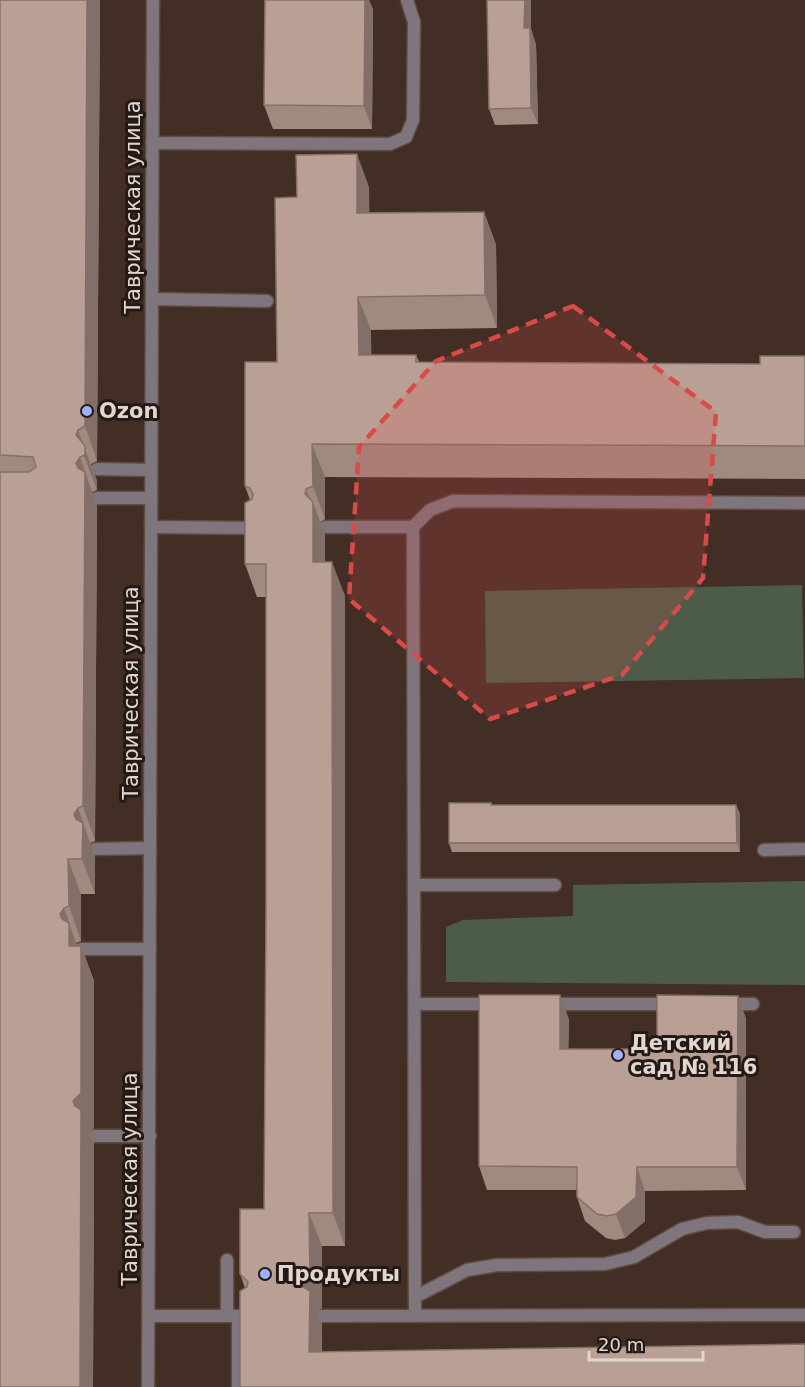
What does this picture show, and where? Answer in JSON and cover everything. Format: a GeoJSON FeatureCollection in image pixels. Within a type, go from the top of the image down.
{"type":"FeatureCollection","features":[{"type":"Feature","properties":{"kind":"street","name":"Таврическая улица"},"geometry":{"type":"LineString","coordinates":[[148,1387],[153,0]]}},
{"type":"Feature","properties":{"kind":"street"},"geometry":{"type":"LineString","coordinates":[[152,143],[390,144],[406,137],[414,120],[414,22],[407,0]]}},
{"type":"Feature","properties":{"kind":"street"},"geometry":{"type":"LineString","coordinates":[[152,299],[267,301]]}},
{"type":"Feature","properties":{"kind":"street"},"geometry":{"type":"LineString","coordinates":[[97,469],[151,470]]}},
{"type":"Feature","properties":{"kind":"street"},"geometry":{"type":"LineString","coordinates":[[98,498],[152,498]]}},
{"type":"Feature","properties":{"kind":"street"},"geometry":{"type":"LineString","coordinates":[[325,527],[413,527],[430,510],[453,501],[805,503]]}},
{"type":"Feature","properties":{"kind":"street"},"geometry":{"type":"LineString","coordinates":[[151,527],[257,528]]}},
{"type":"Feature","properties":{"kind":"street"},"geometry":{"type":"LineString","coordinates":[[413,527],[415,1315]]}},
{"type":"Feature","properties":{"kind":"street"},"geometry":{"type":"LineString","coordinates":[[95,849],[150,848]]}},
{"type":"Feature","properties":{"kind":"street"},"geometry":{"type":"LineString","coordinates":[[764,850],[805,849]]}},
{"type":"Feature","properties":{"kind":"street"},"geometry":{"type":"LineString","coordinates":[[414,885],[555,885]]}},
{"type":"Feature","properties":{"kind":"street"},"geometry":{"type":"LineString","coordinates":[[81,949],[150,949]]}},
{"type":"Feature","properties":{"kind":"street"},"geometry":{"type":"LineString","coordinates":[[414,1004],[505,1004]]}},
{"type":"Feature","properties":{"kind":"street"},"geometry":{"type":"LineString","coordinates":[[538,1004],[685,1004]]}},
{"type":"Feature","properties":{"kind":"street"},"geometry":{"type":"LineString","coordinates":[[708,1004],[753,1005]]}},
{"type":"Feature","properties":{"kind":"street"},"geometry":{"type":"LineString","coordinates":[[94,1136],[150,1136]]}},
{"type":"Feature","properties":{"kind":"street"},"geometry":{"type":"LineString","coordinates":[[415,1297],[467,1270],[497,1265],[605,1264],[634,1257],[682,1229],[707,1223],[738,1222],[765,1232],[794,1232]]}},
{"type":"Feature","properties":{"kind":"street"},"geometry":{"type":"LineString","coordinates":[[227,1260],[238,1387]]}},
{"type":"Feature","properties":{"kind":"street"},"geometry":{"type":"LineString","coordinates":[[322,1316],[805,1315]]}},
{"type":"Feature","properties":{"kind":"street"},"geometry":{"type":"LineString","coordinates":[[149,1316],[252,1316]]}},
{"type":"Feature","properties":{"kind":"highlighted area"},"geometry":{"type":"Polygon","coordinates":[[[573,306],[716,412],[703,578],[622,675],[490,719],[349,599],[359,447],[436,361],[573,306]]]}},
{"type":"Feature","properties":{"kind":"green space"},"geometry":{"type":"Polygon","coordinates":[[[802,585],[804,678],[486,683],[485,591],[802,585]]]}},
{"type":"Feature","properties":{"kind":"green space"},"geometry":{"type":"Polygon","coordinates":[[[805,881],[805,985],[446,982],[446,927],[463,920],[573,916],[573,885],[805,881]]]}},
{"type":"Feature","properties":{"kind":"building"},"geometry":{"type":"Polygon","coordinates":[[[0,0],[87,0],[85,426],[78,430],[76,435],[85,446],[85,455],[80,457],[76,463],[78,468],[85,472],[83,806],[78,808],[74,814],[76,819],[83,823],[82,859],[68,859],[69,906],[64,908],[60,914],[62,919],[69,923],[69,946],[81,946],[81,1093],[73,1101],[75,1106],[81,1110],[80,1387],[0,1387],[0,472],[29,472],[36,467],[33,457],[0,455],[0,0]]]}},
{"type":"Feature","properties":{"kind":"building"},"geometry":{"type":"Polygon","coordinates":[[[265,0],[365,0],[364,106],[264,105],[265,0]]]}},
{"type":"Feature","properties":{"kind":"building"},"geometry":{"type":"Polygon","coordinates":[[[487,0],[525,0],[524,28],[530,28],[531,108],[489,109],[487,0]]]}},
{"type":"Feature","properties":{"kind":"building"},"geometry":{"type":"Polygon","coordinates":[[[357,154],[357,213],[484,212],[485,295],[358,297],[359,355],[416,355],[416,362],[760,364],[760,356],[805,356],[805,446],[312,444],[313,486],[306,489],[305,494],[313,502],[313,562],[332,562],[333,1213],[309,1213],[310,1275],[302,1282],[303,1287],[310,1291],[309,1352],[805,1344],[805,1387],[240,1387],[240,1291],[247,1287],[248,1282],[240,1274],[240,1209],[264,1209],[266,907],[266,564],[245,564],[245,503],[252,499],[253,494],[250,488],[245,486],[245,362],[277,362],[275,198],[297,197],[296,155],[357,154]]]}},
{"type":"Feature","properties":{"kind":"building"},"geometry":{"type":"Polygon","coordinates":[[[449,803],[736,805],[737,843],[449,843],[449,803]]]}},
{"type":"Feature","properties":{"kind":"building"},"geometry":{"type":"Polygon","coordinates":[[[479,995],[560,995],[560,1049],[657,1049],[657,995],[738,996],[737,1167],[637,1167],[636,1197],[616,1214],[607,1216],[597,1214],[577,1197],[577,1167],[479,1166],[479,995]]]}},
{"type":"Feature","properties":{"kind":"place","name":"Ozon"},"geometry":{"type":"Point","coordinates":[87,411]}},
{"type":"Feature","properties":{"kind":"place","name":"Детский сад № 116"},"geometry":{"type":"Point","coordinates":[618,1055]}},
{"type":"Feature","properties":{"kind":"place","name":"Продукты"},"geometry":{"type":"Point","coordinates":[265,1274]}}]}
